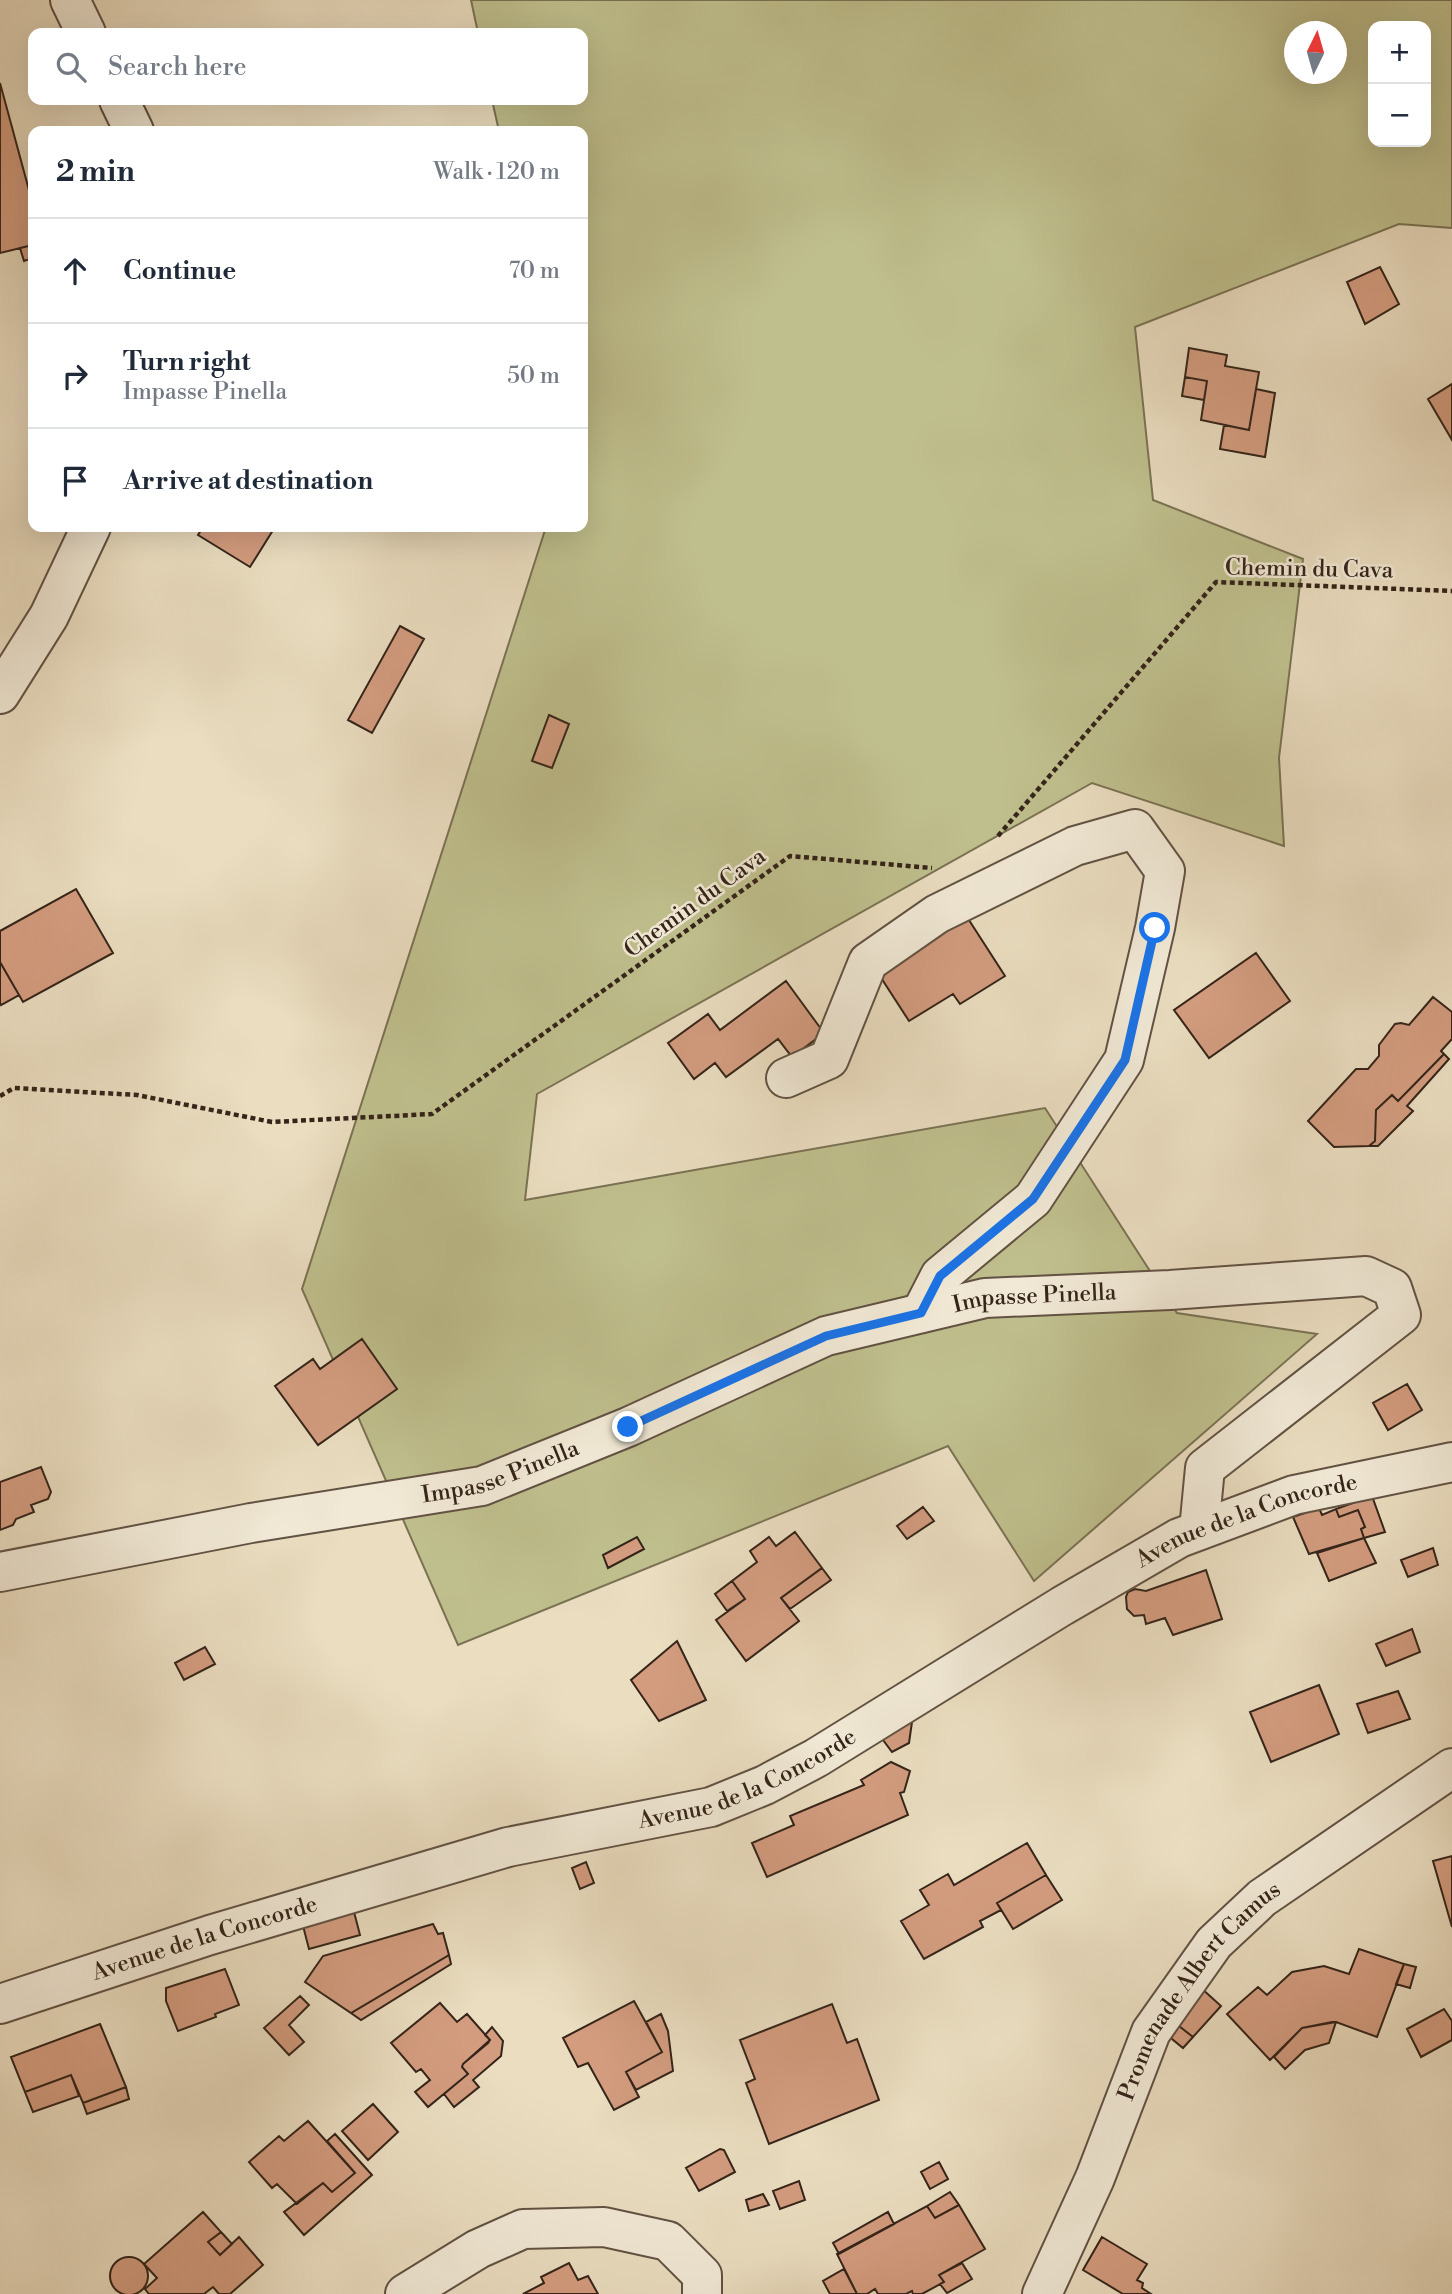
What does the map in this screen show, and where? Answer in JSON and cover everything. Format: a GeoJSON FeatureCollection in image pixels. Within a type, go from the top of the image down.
{"type":"FeatureCollection","features":[{"type":"Feature","properties":{"kind":"street"},"geometry":{"type":"LineString","coordinates":[[70,0],[84,28]]}},
{"type":"Feature","properties":{"kind":"street"},"geometry":{"type":"LineString","coordinates":[[121,105],[131,126]]}},
{"type":"Feature","properties":{"kind":"street"},"geometry":{"type":"LineString","coordinates":[[0,694],[49,616],[89,532]]}},
{"type":"Feature","properties":{"kind":"street"},"geometry":{"type":"LineString","coordinates":[[786,1078],[829,1059],[868,962],[937,914],[1076,846],[1135,829],[1165,872],[1125,1060],[1033,1199],[940,1276],[921,1313]]}},
{"type":"Feature","properties":{"kind":"street","name":"Impasse Pinella"},"geometry":{"type":"LineString","coordinates":[[0,1572],[251,1523],[482,1486],[628,1427],[826,1336],[985,1297],[1170,1290],[1366,1276],[1392,1288],[1401,1315],[1205,1468],[1199,1530]]}},
{"type":"Feature","properties":{"kind":"street","name":"Avenue de la Concorde"},"geometry":{"type":"LineString","coordinates":[[0,2004],[210,1935],[508,1847],[711,1807],[765,1786],[816,1758],[1062,1606],[1180,1538],[1294,1495],[1452,1462]]}},
{"type":"Feature","properties":{"kind":"street","name":"Promenade Albert Camus"},"geometry":{"type":"LineString","coordinates":[[1042,2294],[1095,2178],[1151,2032],[1214,1943],[1262,1898],[1452,1768]]}},
{"type":"Feature","properties":{"kind":"street"},"geometry":{"type":"LineString","coordinates":[[405,2294],[478,2249],[523,2229],[604,2227],[668,2241],[702,2275],[702,2294]]}},
{"type":"Feature","properties":{"kind":"path","name":"Chemin du Cava"},"geometry":{"type":"LineString","coordinates":[[994,840],[1216,582],[1452,591]]}},
{"type":"Feature","properties":{"kind":"path","name":"Chemin du Cava"},"geometry":{"type":"LineString","coordinates":[[0,1096],[14,1088],[137,1096],[272,1122],[432,1114],[790,856],[940,869]]}},
{"type":"Feature","properties":{"kind":"green space"},"geometry":{"type":"Polygon","coordinates":[[[471,0],[1452,0],[1452,228],[1399,224],[1135,327],[1153,500],[1303,559],[1279,758],[1284,846],[1092,783],[537,1094],[525,1200],[1045,1108],[1177,1313],[1317,1334],[1034,1581],[948,1446],[458,1645],[302,1289],[544,532],[588,532],[588,126],[498,126],[493,105],[588,105],[588,28],[477,28],[471,0]]]}},
{"type":"Feature","properties":{"kind":"building"},"geometry":{"type":"Polygon","coordinates":[[[0,83],[28,187],[28,246],[0,253],[0,83]]]}},
{"type":"Feature","properties":{"kind":"building"},"geometry":{"type":"Polygon","coordinates":[[[28,246],[28,260],[24,261],[20,248],[28,246]]]}},
{"type":"Feature","properties":{"kind":"building"},"geometry":{"type":"Polygon","coordinates":[[[1380,267],[1399,304],[1365,324],[1347,282],[1380,267]]]}},
{"type":"Feature","properties":{"kind":"building"},"geometry":{"type":"Polygon","coordinates":[[[1189,348],[1227,355],[1225,366],[1259,372],[1249,430],[1201,420],[1207,381],[1185,377],[1189,348]]]}},
{"type":"Feature","properties":{"kind":"building"},"geometry":{"type":"Polygon","coordinates":[[[1185,377],[1207,381],[1204,400],[1182,396],[1185,377]]]}},
{"type":"Feature","properties":{"kind":"building"},"geometry":{"type":"Polygon","coordinates":[[[1452,384],[1452,440],[1428,399],[1452,384]]]}},
{"type":"Feature","properties":{"kind":"building"},"geometry":{"type":"Polygon","coordinates":[[[1256,389],[1275,393],[1265,457],[1220,449],[1224,425],[1249,430],[1256,389]]]}},
{"type":"Feature","properties":{"kind":"building"},"geometry":{"type":"Polygon","coordinates":[[[200,532],[272,532],[250,567],[198,535],[200,532]]]}},
{"type":"Feature","properties":{"kind":"building"},"geometry":{"type":"Polygon","coordinates":[[[400,626],[424,639],[372,733],[348,720],[400,626]]]}},
{"type":"Feature","properties":{"kind":"building"},"geometry":{"type":"Polygon","coordinates":[[[549,715],[569,724],[552,768],[532,761],[549,715]]]}},
{"type":"Feature","properties":{"kind":"building"},"geometry":{"type":"Polygon","coordinates":[[[76,889],[113,953],[23,1002],[0,962],[0,931],[76,889]]]}},
{"type":"Feature","properties":{"kind":"building"},"geometry":{"type":"Polygon","coordinates":[[[967,917],[1005,976],[960,1004],[953,994],[909,1021],[878,973],[967,917]]]}},
{"type":"Feature","properties":{"kind":"building"},"geometry":{"type":"Polygon","coordinates":[[[1256,953],[1290,1001],[1209,1058],[1174,1010],[1256,953]]]}},
{"type":"Feature","properties":{"kind":"building"},"geometry":{"type":"Polygon","coordinates":[[[0,962],[19,995],[1,1005],[0,1003],[0,962]]]}},
{"type":"Feature","properties":{"kind":"building"},"geometry":{"type":"Polygon","coordinates":[[[786,981],[824,1033],[792,1057],[778,1039],[726,1077],[715,1063],[694,1079],[668,1043],[708,1014],[720,1030],[786,981]]]}},
{"type":"Feature","properties":{"kind":"building"},"geometry":{"type":"Polygon","coordinates":[[[1433,997],[1452,1012],[1452,1039],[1441,1051],[1444,1054],[1398,1101],[1392,1095],[1376,1110],[1375,1141],[1369,1146],[1334,1147],[1308,1121],[1356,1069],[1368,1069],[1379,1056],[1379,1045],[1395,1024],[1409,1025],[1433,997]]]}},
{"type":"Feature","properties":{"kind":"building"},"geometry":{"type":"Polygon","coordinates":[[[1444,1054],[1449,1059],[1407,1106],[1413,1111],[1378,1146],[1369,1146],[1375,1141],[1376,1110],[1392,1095],[1398,1101],[1444,1054]]]}},
{"type":"Feature","properties":{"kind":"building"},"geometry":{"type":"Polygon","coordinates":[[[362,1339],[397,1389],[318,1445],[275,1386],[313,1359],[320,1369],[362,1339]]]}},
{"type":"Feature","properties":{"kind":"building"},"geometry":{"type":"Polygon","coordinates":[[[1407,1384],[1422,1410],[1388,1430],[1373,1403],[1407,1384]]]}},
{"type":"Feature","properties":{"kind":"building"},"geometry":{"type":"Polygon","coordinates":[[[41,1467],[51,1492],[48,1499],[31,1505],[34,1512],[16,1519],[13,1525],[0,1530],[0,1482],[41,1467]]]}},
{"type":"Feature","properties":{"kind":"building"},"geometry":{"type":"Polygon","coordinates":[[[1372,1496],[1385,1532],[1364,1538],[1361,1529],[1365,1527],[1358,1510],[1339,1517],[1336,1509],[1372,1496]]]}},
{"type":"Feature","properties":{"kind":"building"},"geometry":{"type":"Polygon","coordinates":[[[923,1507],[934,1521],[907,1539],[897,1526],[923,1507]]]}},
{"type":"Feature","properties":{"kind":"building"},"geometry":{"type":"Polygon","coordinates":[[[1319,1508],[1322,1515],[1336,1509],[1339,1517],[1358,1510],[1365,1527],[1361,1529],[1364,1538],[1309,1554],[1293,1517],[1319,1508]]]}},
{"type":"Feature","properties":{"kind":"building"},"geometry":{"type":"Polygon","coordinates":[[[795,1532],[822,1568],[781,1598],[799,1621],[746,1661],[716,1620],[745,1599],[732,1581],[757,1562],[750,1551],[769,1537],[776,1546],[795,1532]]]}},
{"type":"Feature","properties":{"kind":"building"},"geometry":{"type":"Polygon","coordinates":[[[637,1537],[644,1549],[608,1568],[603,1555],[637,1537]]]}},
{"type":"Feature","properties":{"kind":"building"},"geometry":{"type":"Polygon","coordinates":[[[1364,1538],[1376,1563],[1329,1581],[1317,1553],[1364,1538]]]}},
{"type":"Feature","properties":{"kind":"building"},"geometry":{"type":"Polygon","coordinates":[[[1433,1548],[1438,1565],[1408,1577],[1401,1560],[1433,1548]]]}},
{"type":"Feature","properties":{"kind":"building"},"geometry":{"type":"Polygon","coordinates":[[[822,1568],[831,1580],[790,1609],[781,1598],[822,1568]]]}},
{"type":"Feature","properties":{"kind":"building"},"geometry":{"type":"Polygon","coordinates":[[[1206,1570],[1222,1619],[1173,1635],[1165,1618],[1146,1624],[1144,1615],[1134,1616],[1127,1609],[1128,1592],[1135,1589],[1146,1591],[1206,1570]]]}},
{"type":"Feature","properties":{"kind":"building"},"geometry":{"type":"Polygon","coordinates":[[[732,1581],[745,1599],[727,1611],[715,1594],[732,1581]]]}},
{"type":"Feature","properties":{"kind":"building"},"geometry":{"type":"Polygon","coordinates":[[[1412,1629],[1420,1652],[1386,1666],[1376,1644],[1412,1629]]]}},
{"type":"Feature","properties":{"kind":"building"},"geometry":{"type":"Polygon","coordinates":[[[677,1641],[706,1700],[659,1721],[631,1680],[677,1641]]]}},
{"type":"Feature","properties":{"kind":"building"},"geometry":{"type":"Polygon","coordinates":[[[205,1647],[215,1664],[184,1680],[175,1663],[205,1647]]]}},
{"type":"Feature","properties":{"kind":"building"},"geometry":{"type":"Polygon","coordinates":[[[1319,1685],[1339,1734],[1271,1762],[1250,1712],[1319,1685]]]}},
{"type":"Feature","properties":{"kind":"building"},"geometry":{"type":"Polygon","coordinates":[[[1398,1691],[1410,1719],[1368,1733],[1357,1704],[1398,1691]]]}},
{"type":"Feature","properties":{"kind":"building"},"geometry":{"type":"Polygon","coordinates":[[[913,1715],[909,1743],[892,1752],[883,1740],[865,1732],[913,1715]]]}},
{"type":"Feature","properties":{"kind":"building"},"geometry":{"type":"Polygon","coordinates":[[[891,1762],[910,1771],[904,1792],[900,1793],[908,1815],[767,1877],[752,1843],[794,1825],[790,1816],[864,1785],[861,1780],[891,1762]]]}},
{"type":"Feature","properties":{"kind":"building"},"geometry":{"type":"Polygon","coordinates":[[[1027,1843],[1046,1875],[997,1903],[1001,1910],[980,1921],[983,1927],[924,1959],[901,1921],[929,1905],[920,1890],[948,1874],[954,1885],[1027,1843]]]}},
{"type":"Feature","properties":{"kind":"building"},"geometry":{"type":"Polygon","coordinates":[[[1452,1856],[1452,1927],[1433,1861],[1452,1856]]]}},
{"type":"Feature","properties":{"kind":"building"},"geometry":{"type":"Polygon","coordinates":[[[586,1862],[594,1883],[580,1889],[572,1868],[586,1862]]]}},
{"type":"Feature","properties":{"kind":"building"},"geometry":{"type":"Polygon","coordinates":[[[1046,1875],[1062,1900],[1013,1929],[997,1903],[1046,1875]]]}},
{"type":"Feature","properties":{"kind":"building"},"geometry":{"type":"Polygon","coordinates":[[[353,1908],[360,1935],[309,1949],[302,1922],[353,1908]]]}},
{"type":"Feature","properties":{"kind":"building"},"geometry":{"type":"Polygon","coordinates":[[[433,1924],[438,1934],[443,1933],[449,1955],[351,2013],[305,1982],[323,1956],[433,1924]]]}},
{"type":"Feature","properties":{"kind":"building"},"geometry":{"type":"Polygon","coordinates":[[[1359,1949],[1404,1964],[1377,2037],[1336,2022],[1302,2028],[1270,2060],[1227,2014],[1258,1987],[1267,1995],[1292,1972],[1324,1966],[1349,1974],[1359,1949]]]}},
{"type":"Feature","properties":{"kind":"building"},"geometry":{"type":"Polygon","coordinates":[[[449,1955],[451,1964],[361,2020],[351,2013],[449,1955]]]}},
{"type":"Feature","properties":{"kind":"building"},"geometry":{"type":"Polygon","coordinates":[[[1404,1964],[1416,1967],[1410,1988],[1396,1984],[1404,1964]]]}},
{"type":"Feature","properties":{"kind":"building"},"geometry":{"type":"Polygon","coordinates":[[[225,1969],[239,2005],[178,2031],[166,2001],[166,1988],[225,1969]]]}},
{"type":"Feature","properties":{"kind":"building"},"geometry":{"type":"Polygon","coordinates":[[[1200,1987],[1221,2006],[1193,2037],[1170,2019],[1200,1987]]]}},
{"type":"Feature","properties":{"kind":"building"},"geometry":{"type":"Polygon","coordinates":[[[300,1996],[309,2005],[289,2025],[304,2042],[289,2055],[264,2028],[300,1996]]]}},
{"type":"Feature","properties":{"kind":"building"},"geometry":{"type":"Polygon","coordinates":[[[634,2001],[662,2052],[626,2072],[639,2097],[614,2110],[588,2063],[578,2067],[563,2038],[634,2001]]]}},
{"type":"Feature","properties":{"kind":"building"},"geometry":{"type":"Polygon","coordinates":[[[440,2003],[457,2022],[467,2014],[490,2040],[463,2064],[462,2067],[468,2074],[428,2107],[415,2092],[430,2080],[421,2069],[416,2072],[391,2043],[440,2003]]]}},
{"type":"Feature","properties":{"kind":"building"},"geometry":{"type":"Polygon","coordinates":[[[832,2004],[847,2043],[857,2039],[879,2100],[769,2144],[746,2083],[755,2079],[740,2040],[832,2004]]]}},
{"type":"Feature","properties":{"kind":"building"},"geometry":{"type":"Polygon","coordinates":[[[1444,2009],[1452,2021],[1452,2040],[1421,2057],[1407,2029],[1444,2009]]]}},
{"type":"Feature","properties":{"kind":"building"},"geometry":{"type":"Polygon","coordinates":[[[661,2014],[668,2031],[673,2071],[636,2090],[626,2072],[662,2052],[646,2022],[661,2014]]]}},
{"type":"Feature","properties":{"kind":"building"},"geometry":{"type":"Polygon","coordinates":[[[1170,2019],[1193,2037],[1183,2048],[1161,2030],[1170,2019]]]}},
{"type":"Feature","properties":{"kind":"building"},"geometry":{"type":"Polygon","coordinates":[[[1336,2022],[1329,2043],[1305,2050],[1285,2069],[1274,2057],[1302,2028],[1336,2022]]]}},
{"type":"Feature","properties":{"kind":"building"},"geometry":{"type":"Polygon","coordinates":[[[100,2024],[126,2087],[83,2103],[71,2075],[25,2092],[11,2057],[100,2024]]]}},
{"type":"Feature","properties":{"kind":"building"},"geometry":{"type":"Polygon","coordinates":[[[492,2027],[503,2041],[501,2056],[473,2080],[479,2087],[454,2107],[444,2094],[468,2074],[462,2067],[463,2064],[488,2043],[490,2040],[485,2035],[492,2027]]]}},
{"type":"Feature","properties":{"kind":"building"},"geometry":{"type":"Polygon","coordinates":[[[71,2075],[79,2096],[33,2112],[25,2092],[71,2075]]]}},
{"type":"Feature","properties":{"kind":"building"},"geometry":{"type":"Polygon","coordinates":[[[126,2087],[129,2099],[87,2114],[83,2103],[126,2087]]]}},
{"type":"Feature","properties":{"kind":"building"},"geometry":{"type":"Polygon","coordinates":[[[373,2104],[398,2132],[368,2160],[342,2131],[373,2104]]]}},
{"type":"Feature","properties":{"kind":"building"},"geometry":{"type":"Polygon","coordinates":[[[308,2121],[355,2173],[332,2192],[323,2183],[297,2204],[277,2184],[272,2188],[249,2162],[279,2136],[284,2141],[308,2121]]]}},
{"type":"Feature","properties":{"kind":"building"},"geometry":{"type":"Polygon","coordinates":[[[335,2134],[372,2175],[304,2235],[284,2212],[323,2183],[332,2192],[355,2173],[327,2141],[335,2134]]]}},
{"type":"Feature","properties":{"kind":"building"},"geometry":{"type":"Polygon","coordinates":[[[720,2149],[724,2150],[735,2172],[699,2191],[686,2168],[720,2149]]]}},
{"type":"Feature","properties":{"kind":"building"},"geometry":{"type":"Polygon","coordinates":[[[939,2162],[948,2179],[930,2189],[921,2172],[939,2162]]]}},
{"type":"Feature","properties":{"kind":"building"},"geometry":{"type":"Polygon","coordinates":[[[799,2181],[805,2200],[780,2209],[773,2191],[799,2181]]]}},
{"type":"Feature","properties":{"kind":"building"},"geometry":{"type":"Polygon","coordinates":[[[950,2192],[959,2205],[935,2218],[927,2206],[950,2192]]]}},
{"type":"Feature","properties":{"kind":"building"},"geometry":{"type":"Polygon","coordinates":[[[763,2194],[769,2205],[749,2211],[746,2200],[763,2194]]]}},
{"type":"Feature","properties":{"kind":"building"},"geometry":{"type":"Polygon","coordinates":[[[959,2205],[985,2249],[939,2275],[944,2282],[922,2294],[913,2294],[912,2291],[906,2294],[878,2294],[875,2289],[867,2294],[857,2294],[837,2254],[927,2206],[935,2218],[959,2205]]]}},
{"type":"Feature","properties":{"kind":"building"},"geometry":{"type":"Polygon","coordinates":[[[203,2212],[221,2232],[208,2242],[220,2255],[239,2237],[263,2265],[230,2294],[219,2294],[213,2287],[204,2294],[149,2294],[145,2289],[157,2278],[144,2264],[203,2212]]]}},
{"type":"Feature","properties":{"kind":"building"},"geometry":{"type":"Polygon","coordinates":[[[888,2212],[894,2224],[839,2254],[833,2243],[888,2212]]]}},
{"type":"Feature","properties":{"kind":"building"},"geometry":{"type":"Polygon","coordinates":[[[221,2232],[232,2244],[220,2255],[208,2242],[221,2232]]]}},
{"type":"Feature","properties":{"kind":"building"},"geometry":{"type":"Polygon","coordinates":[[[1102,2237],[1147,2264],[1137,2280],[1143,2283],[1142,2288],[1151,2294],[1123,2294],[1083,2270],[1102,2237]]]}},
{"type":"Feature","properties":{"kind":"building"},"geometry":{"type":"Polygon","coordinates":[[[129,2257],[143,2262],[148,2276],[143,2290],[129,2295],[115,2290],[110,2276],[115,2262],[129,2257]]]}},
{"type":"Feature","properties":{"kind":"building"},"geometry":{"type":"Polygon","coordinates":[[[569,2263],[578,2280],[588,2276],[598,2294],[523,2294],[544,2283],[541,2277],[569,2263]]]}},
{"type":"Feature","properties":{"kind":"building"},"geometry":{"type":"Polygon","coordinates":[[[962,2263],[972,2279],[947,2293],[940,2284],[944,2282],[939,2275],[962,2263]]]}},
{"type":"Feature","properties":{"kind":"building"},"geometry":{"type":"Polygon","coordinates":[[[844,2269],[857,2294],[830,2294],[823,2281],[844,2269]]]}},
{"type":"Feature","properties":{"kind":"route"},"geometry":{"type":"LineString","coordinates":[[628,1427],[826,1336],[921,1313],[940,1276],[1033,1199],[1125,1060],[1155,928]]}}]}
